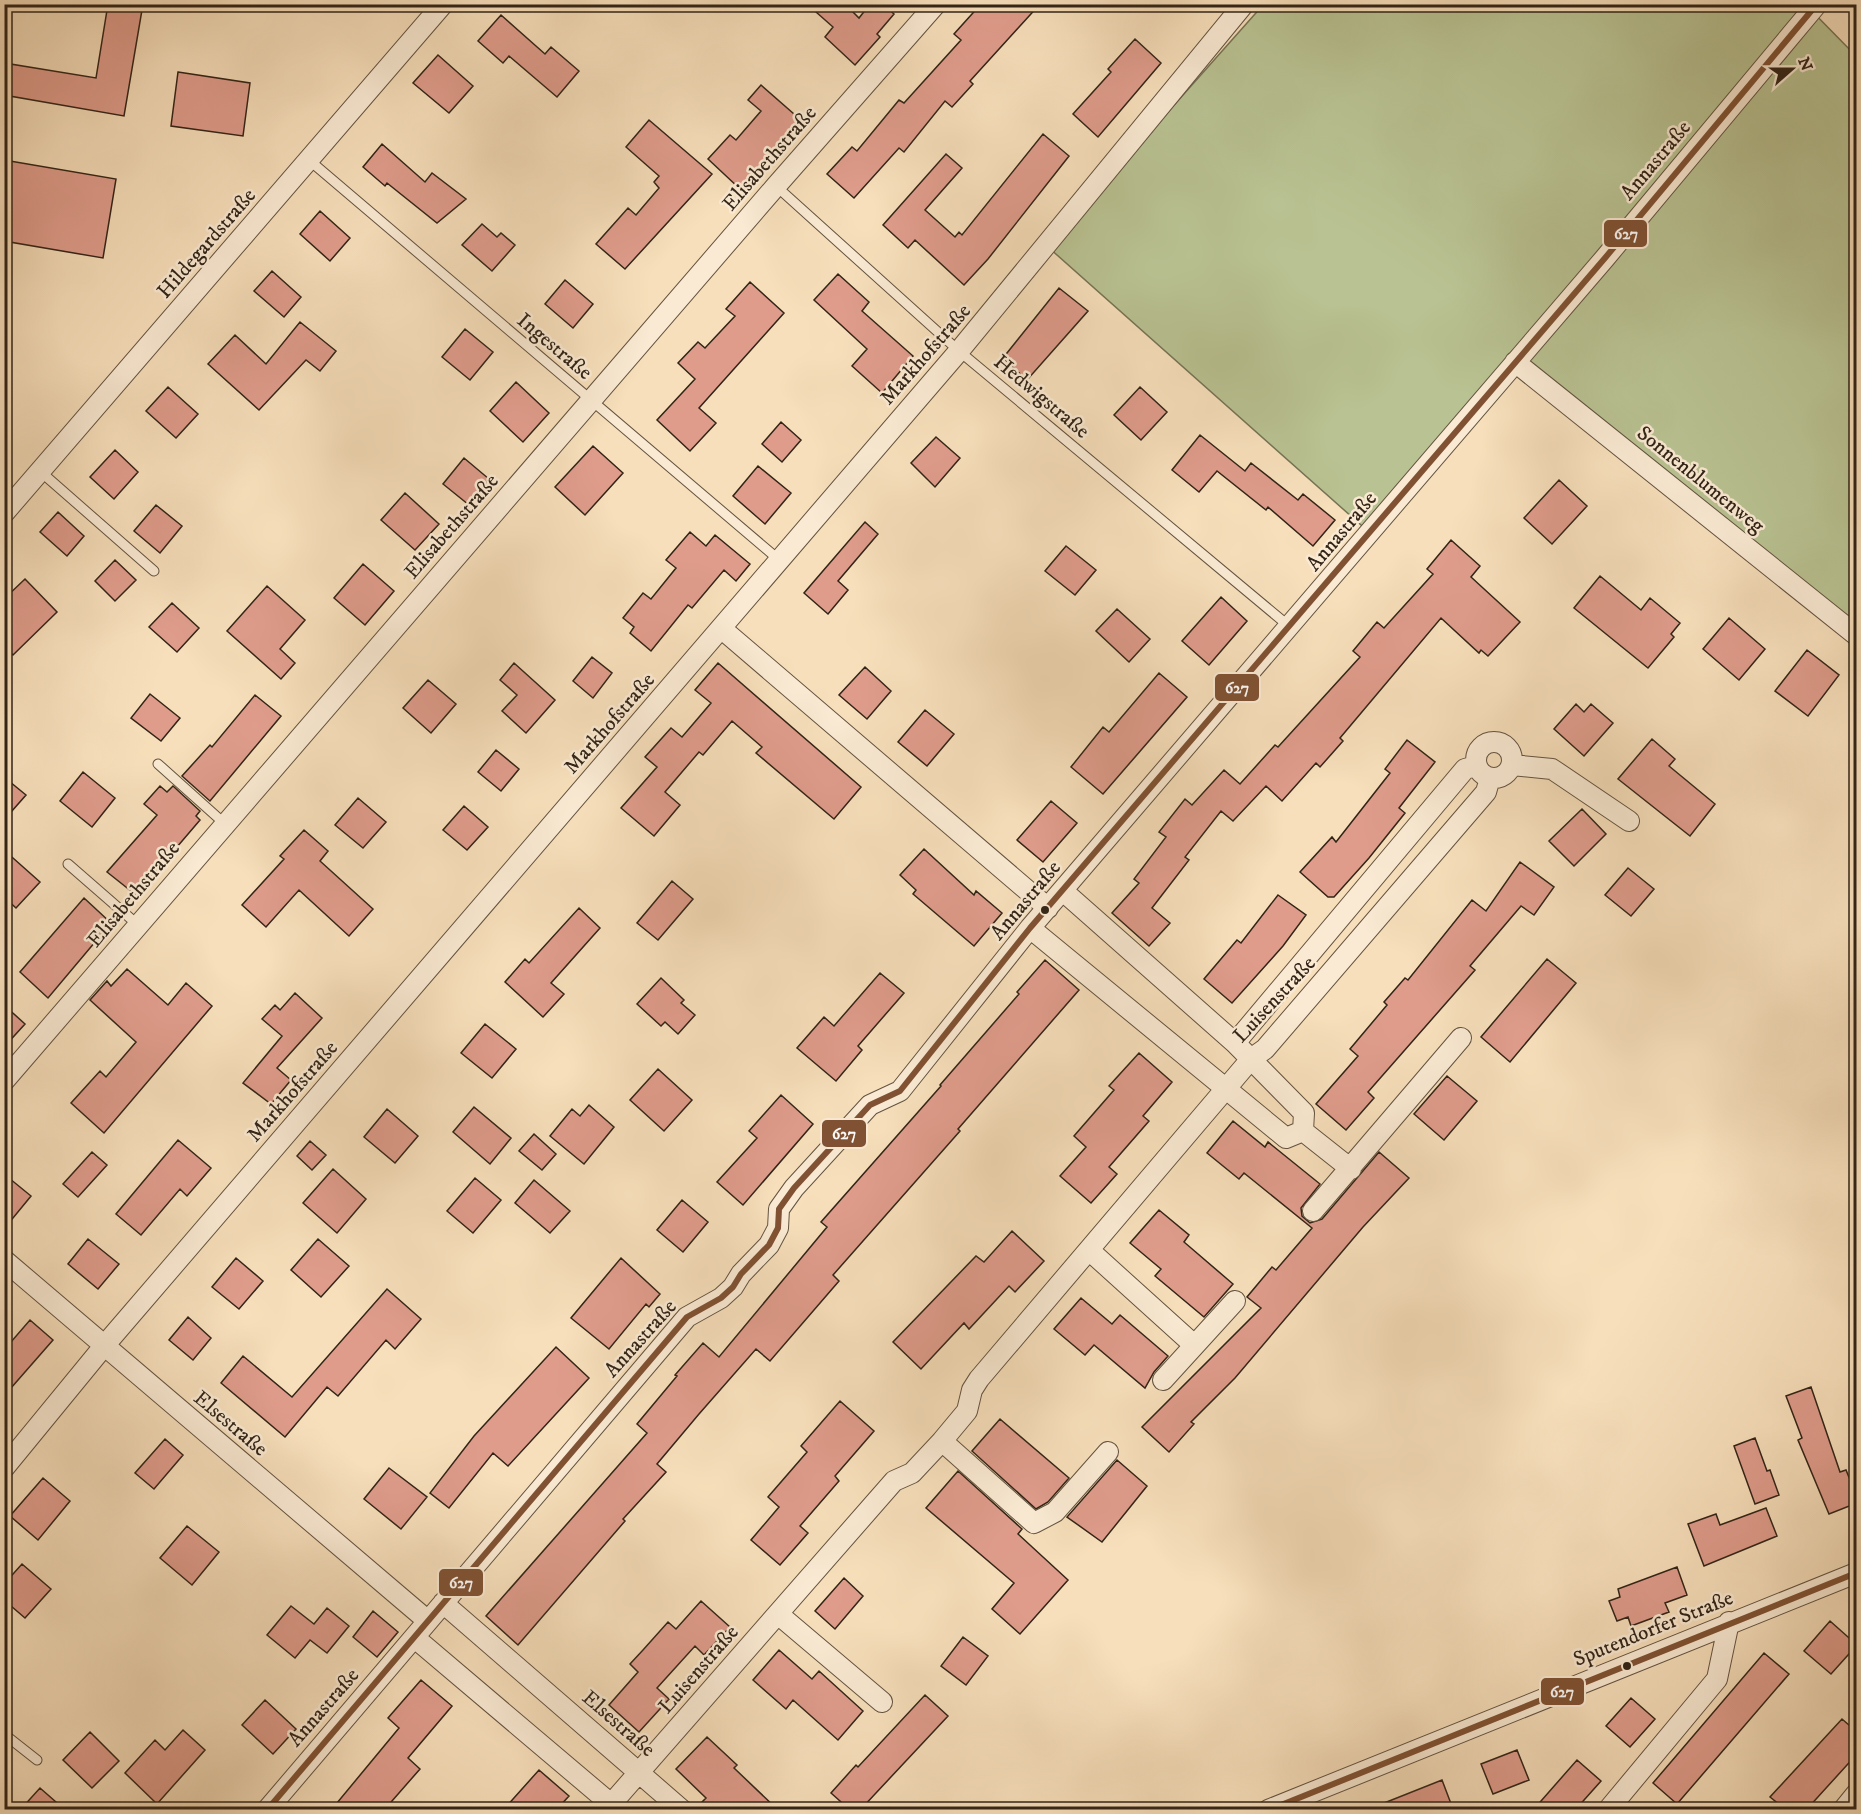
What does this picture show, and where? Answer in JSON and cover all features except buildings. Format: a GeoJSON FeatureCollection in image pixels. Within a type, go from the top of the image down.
{"type":"FeatureCollection","features":[{"type":"Feature","properties":{"kind":"street","name":"Hildegardstraße"},"geometry":{"type":"LineString","coordinates":[[4,513],[443,4]]}},
{"type":"Feature","properties":{"kind":"street","name":"Elisabethstraße"},"geometry":{"type":"LineString","coordinates":[[5,1081],[591,400],[936,4]]}},
{"type":"Feature","properties":{"kind":"street","name":"Markhofstraße"},"geometry":{"type":"LineString","coordinates":[[4,1468],[104,1346],[959,351],[1244,4]]}},
{"type":"Feature","properties":{"kind":"street","name":"Annastraße"},"geometry":{"type":"LineString","coordinates":[[267,1809],[687,1317],[720,1298],[733,1287],[741,1274],[769,1245],[778,1228],[779,1209],[794,1188],[870,1105],[900,1091],[1030,928],[1290,627],[1817,4]]}},
{"type":"Feature","properties":{"kind":"street","name":"Sonnenblumenweg"},"geometry":{"type":"LineString","coordinates":[[1515,362],[1857,635]]}},
{"type":"Feature","properties":{"kind":"street"},"geometry":{"type":"LineString","coordinates":[[722,629],[1048,908]]}},
{"type":"Feature","properties":{"kind":"street","name":"Luisenstraße"},"geometry":{"type":"LineString","coordinates":[[612,1808],[639,1772],[894,1481],[912,1473],[967,1411],[972,1390],[979,1379],[1251,1059],[1265,1050],[1486,792],[1483,772],[1479,750],[1493,742],[1509,749],[1512,765],[1508,773],[1499,778],[1483,772],[1465,769],[1235,1043]]}},
{"type":"Feature","properties":{"kind":"street"},"geometry":{"type":"LineString","coordinates":[[1512,765],[1552,769],[1629,821]]}},
{"type":"Feature","properties":{"kind":"street"},"geometry":{"type":"LineString","coordinates":[[1063,891],[1235,1043],[1304,1113],[1303,1131]]}},
{"type":"Feature","properties":{"kind":"street"},"geometry":{"type":"LineString","coordinates":[[1030,928],[1286,1138],[1303,1131]]}},
{"type":"Feature","properties":{"kind":"street"},"geometry":{"type":"LineString","coordinates":[[1313,1211],[1461,1038]]}},
{"type":"Feature","properties":{"kind":"street"},"geometry":{"type":"LineString","coordinates":[[1303,1131],[1351,1169]]}},
{"type":"Feature","properties":{"kind":"street"},"geometry":{"type":"LineString","coordinates":[[1089,1251],[1194,1345]]}},
{"type":"Feature","properties":{"kind":"street","name":"Elsestraße"},"geometry":{"type":"LineString","coordinates":[[4,1260],[428,1622]]}},
{"type":"Feature","properties":{"kind":"street"},"geometry":{"type":"LineString","coordinates":[[1163,1380],[1235,1301]]}},
{"type":"Feature","properties":{"kind":"street"},"geometry":{"type":"LineString","coordinates":[[942,1440],[1034,1523],[1055,1512],[1108,1452]]}},
{"type":"Feature","properties":{"kind":"street","name":"Sputendorfer Straße"},"geometry":{"type":"LineString","coordinates":[[1268,1809],[1857,1572]]}},
{"type":"Feature","properties":{"kind":"street","name":"Elsestraße"},"geometry":{"type":"LineString","coordinates":[[443,1603],[682,1809]]}},
{"type":"Feature","properties":{"kind":"street"},"geometry":{"type":"LineString","coordinates":[[778,1614],[882,1702]]}},
{"type":"Feature","properties":{"kind":"street"},"geometry":{"type":"LineString","coordinates":[[1608,1809],[1717,1679],[1729,1622]]}},
{"type":"Feature","properties":{"kind":"street"},"geometry":{"type":"LineString","coordinates":[[415,1638],[612,1808]]}},
{"type":"Feature","properties":{"kind":"street"},"geometry":{"type":"LineString","coordinates":[[1843,1809],[1857,1794]]}},
{"type":"Feature","properties":{"kind":"lane","name":"Ingestraße"},"geometry":{"type":"LineString","coordinates":[[309,160],[778,559]]}},
{"type":"Feature","properties":{"kind":"lane","name":"Hedwigstraße"},"geometry":{"type":"LineString","coordinates":[[776,186],[959,351],[1290,627]]}},
{"type":"Feature","properties":{"kind":"lane"},"geometry":{"type":"LineString","coordinates":[[41,472],[154,571]]}},
{"type":"Feature","properties":{"kind":"lane"},"geometry":{"type":"LineString","coordinates":[[158,764],[225,824]]}},
{"type":"Feature","properties":{"kind":"lane"},"geometry":{"type":"LineString","coordinates":[[68,864],[138,925]]}},
{"type":"Feature","properties":{"kind":"lane"},"geometry":{"type":"LineString","coordinates":[[4,1734],[37,1760]]}},
{"type":"Feature","properties":{"kind":"green space"},"geometry":{"type":"Polygon","coordinates":[[[1263,5],[1806,5],[1856,56],[1856,635],[1515,363],[1370,533],[1048,247],[1263,5]]]}},
{"type":"Feature","properties":{"kind":"transit line","name":"627"},"geometry":{"type":"LineString","coordinates":[[267,1810],[687,1317],[721,1298],[733,1287],[741,1274],[769,1245],[778,1228],[779,1209],[794,1188],[870,1105],[900,1091],[1030,928],[1605,258],[1817,4]]}},
{"type":"Feature","properties":{"kind":"transit line","name":"627"},"geometry":{"type":"LineString","coordinates":[[1269,1810],[1856,1573]]}}]}
